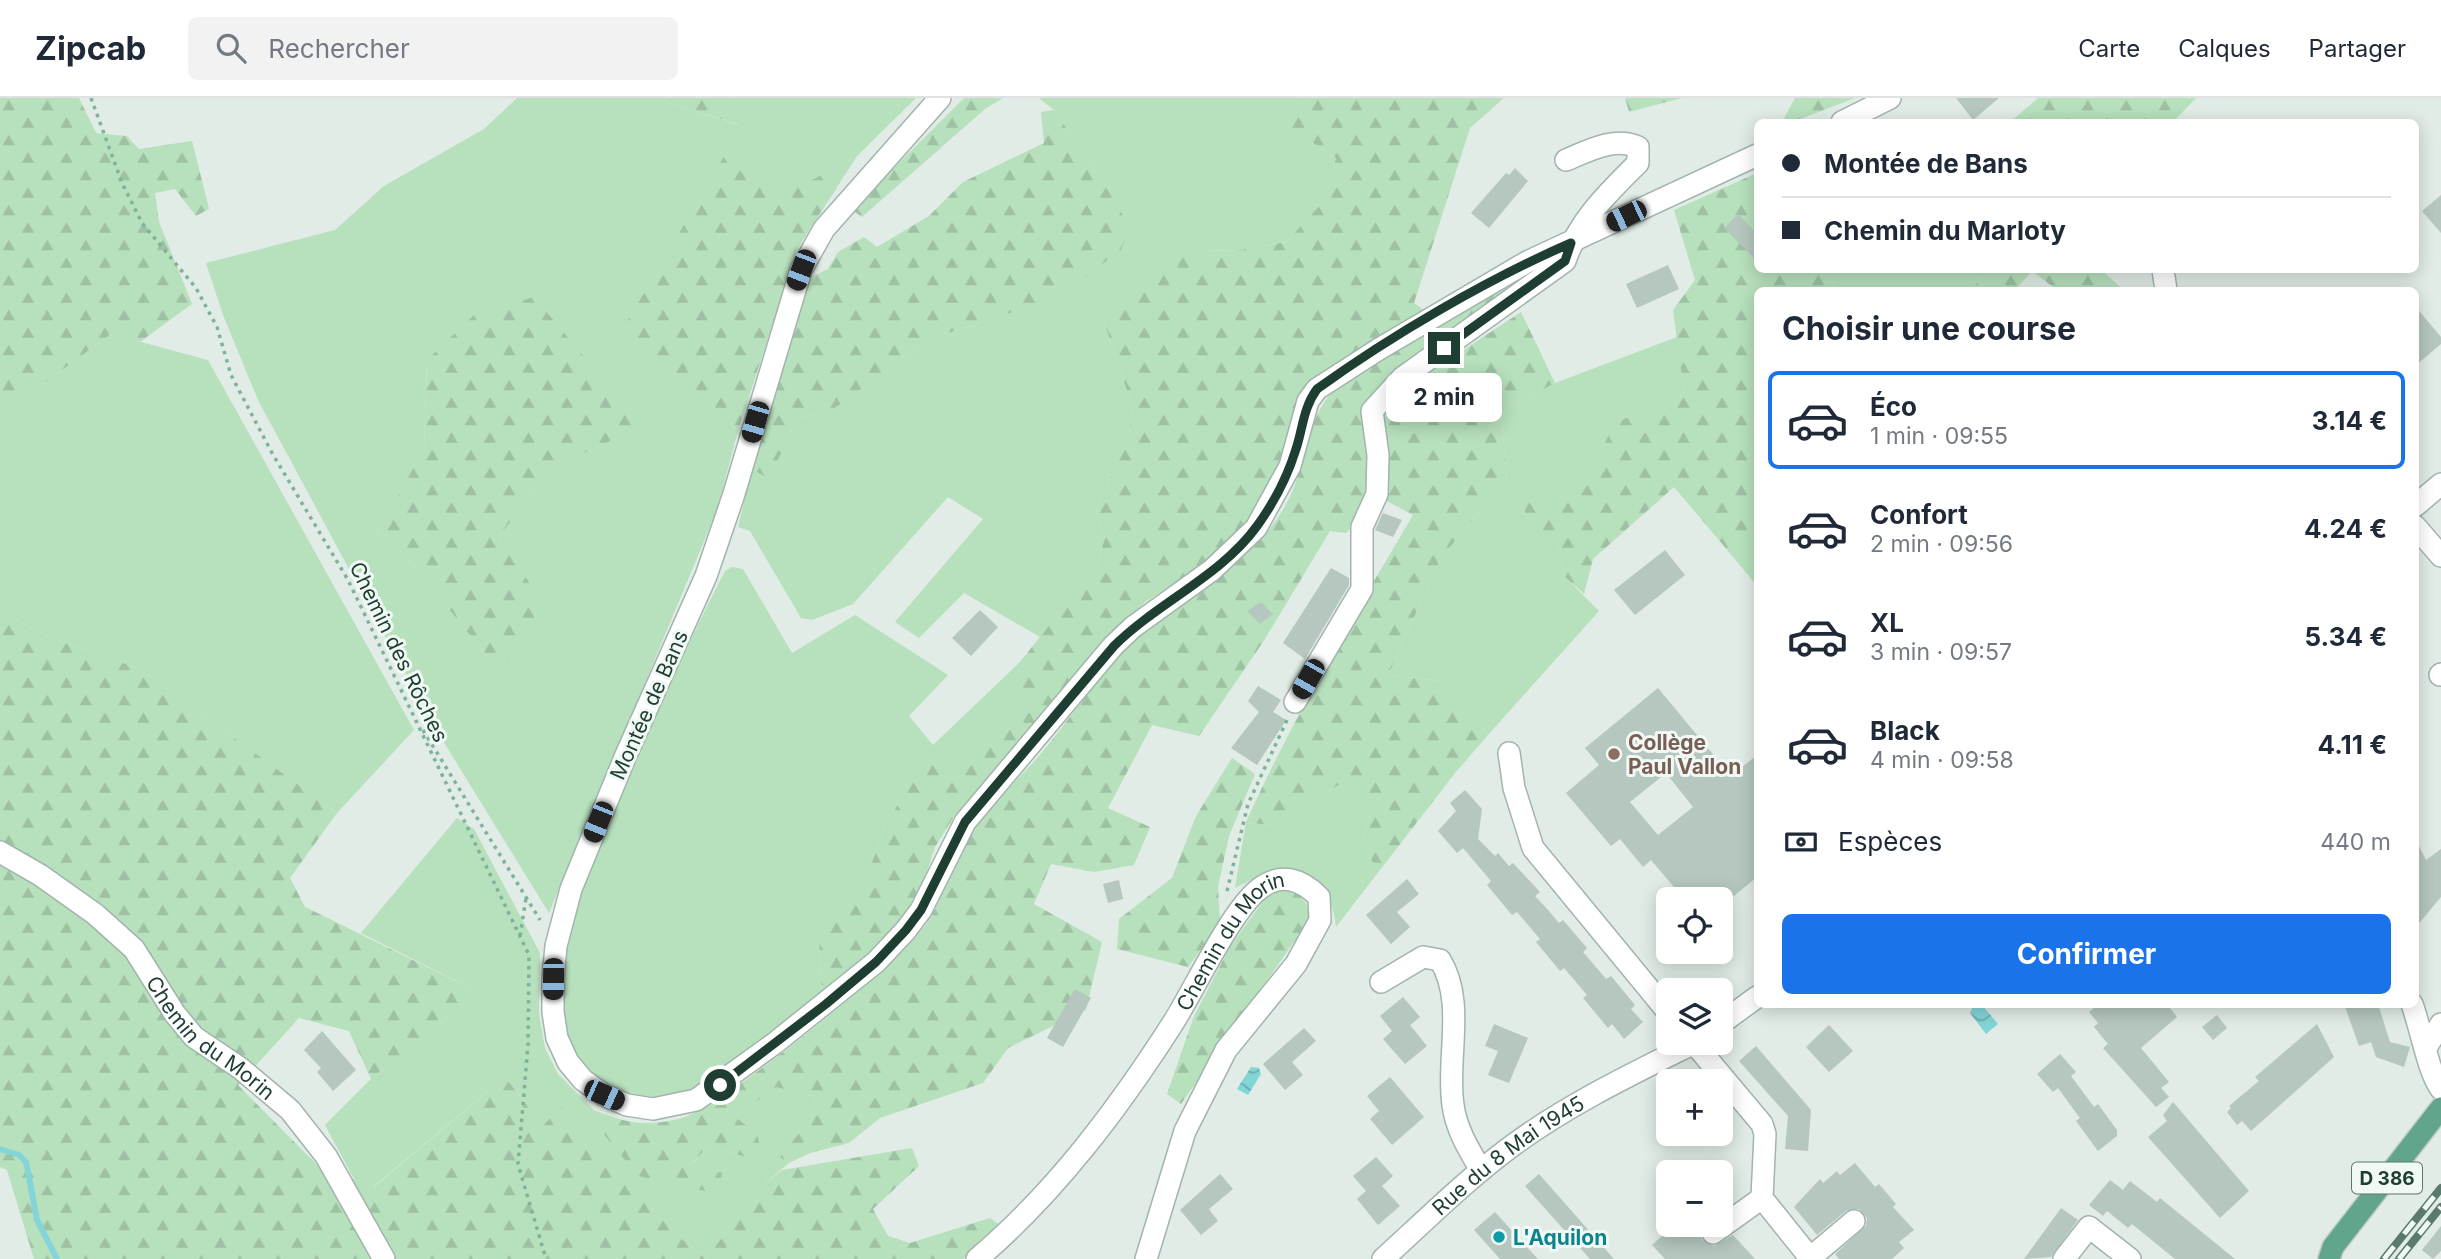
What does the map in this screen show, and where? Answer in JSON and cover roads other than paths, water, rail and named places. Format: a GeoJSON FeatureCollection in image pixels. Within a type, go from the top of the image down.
{"type":"FeatureCollection","features":[{"type":"Feature","properties":{"kind":"main road","name":"D 386"},"geometry":{"type":"LineString","coordinates":[[2312,1259],[2331,1253],[2441,1108]]}},
{"type":"Feature","properties":{"kind":"street","name":"Montée de Bans"},"geometry":{"type":"LineString","coordinates":[[940,98],[824,229],[801,270],[733,497],[706,576],[626,755],[571,889],[556,946],[552,1012],[557,1038],[568,1062],[583,1080],[604,1095],[627,1105],[653,1109],[695,1100],[720,1085],[876,962],[921,910],[965,822],[1114,646],[1133,627],[1212,570],[1256,528],[1290,466],[1308,401],[1317,389],[1527,262],[1754,157]]}},
{"type":"Feature","properties":{"kind":"street"},"geometry":{"type":"LineString","coordinates":[[1848,119],[1890,98]]}},
{"type":"Feature","properties":{"kind":"street"},"geometry":{"type":"LineString","coordinates":[[1295,702],[1362,589],[1362,527],[1377,494],[1378,455],[1372,411],[1402,378],[1565,261],[1571,243],[1599,202],[1637,163],[1638,147],[1618,143],[1602,146],[1566,160]]}},
{"type":"Feature","properties":{"kind":"street"},"geometry":{"type":"LineString","coordinates":[[2419,503],[2441,484]]}},
{"type":"Feature","properties":{"kind":"street"},"geometry":{"type":"LineString","coordinates":[[2419,531],[2441,556]]}},
{"type":"Feature","properties":{"kind":"street"},"geometry":{"type":"LineString","coordinates":[[1509,753],[1514,788],[1533,848],[1656,997]]}},
{"type":"Feature","properties":{"kind":"street","name":"Chemin du Morin"},"geometry":{"type":"LineString","coordinates":[[0,852],[40,875],[134,949],[175,1014],[194,1037],[240,1068],[290,1110],[326,1156],[384,1259]]}},
{"type":"Feature","properties":{"kind":"street","name":"Chemin du Morin"},"geometry":{"type":"LineString","coordinates":[[977,1259],[1014,1227],[1078,1157],[1172,1024],[1247,902],[1274,880],[1292,878],[1307,885],[1319,897],[1320,920],[1296,964],[1226,1050],[1185,1131],[1146,1259]]}},
{"type":"Feature","properties":{"kind":"street"},"geometry":{"type":"LineString","coordinates":[[1381,982],[1423,957],[1440,960],[1448,972],[1452,995],[1453,1106],[1464,1142],[1481,1170]]}},
{"type":"Feature","properties":{"kind":"street"},"geometry":{"type":"LineString","coordinates":[[1733,1015],[1754,999]]}},
{"type":"Feature","properties":{"kind":"street"},"geometry":{"type":"LineString","coordinates":[[2413,1008],[2427,1046],[2431,1071],[2441,1089]]}},
{"type":"Feature","properties":{"kind":"street"},"geometry":{"type":"LineString","coordinates":[[2427,1046],[2441,1024]]}},
{"type":"Feature","properties":{"kind":"street","name":"Rue du 8 Mai 1945"},"geometry":{"type":"LineString","coordinates":[[1383,1259],[1481,1170],[1518,1141],[1670,1055]]}},
{"type":"Feature","properties":{"kind":"street"},"geometry":{"type":"LineString","coordinates":[[1704,1055],[1762,1124],[1765,1134],[1762,1198],[1810,1258],[1854,1221]]}},
{"type":"Feature","properties":{"kind":"street"},"geometry":{"type":"LineString","coordinates":[[1733,1219],[1762,1198]]}},
{"type":"Feature","properties":{"kind":"street"},"geometry":{"type":"LineString","coordinates":[[2064,1259],[2089,1227],[2130,1259]]}},
{"type":"Feature","properties":{"kind":"water"},"geometry":{"type":"Polygon","coordinates":[[[1972,1008],[1985,1008],[1998,1024],[1986,1034],[1970,1013],[1972,1008]]]}},
{"type":"Feature","properties":{"kind":"water"},"geometry":{"type":"Polygon","coordinates":[[[1251,1067],[1259,1068],[1261,1074],[1248,1095],[1237,1089],[1251,1067]]]}},
{"type":"Feature","properties":{"kind":"waterway"},"geometry":{"type":"LineString","coordinates":[[0,1149],[19,1155],[26,1162],[37,1220],[57,1259]]}},
{"type":"Feature","properties":{"kind":"railway"},"geometry":{"type":"LineString","coordinates":[[2384,1259],[2441,1188]]}},
{"type":"Feature","properties":{"kind":"railway"},"geometry":{"type":"LineString","coordinates":[[2399,1259],[2441,1207]]}},
{"type":"Feature","properties":{"kind":"place","name":"Collège Paul Vallon"},"geometry":{"type":"Point","coordinates":[1614,754]}},
{"type":"Feature","properties":{"kind":"place","name":"L'Aquilon"},"geometry":{"type":"Point","coordinates":[1499,1237]}}]}
